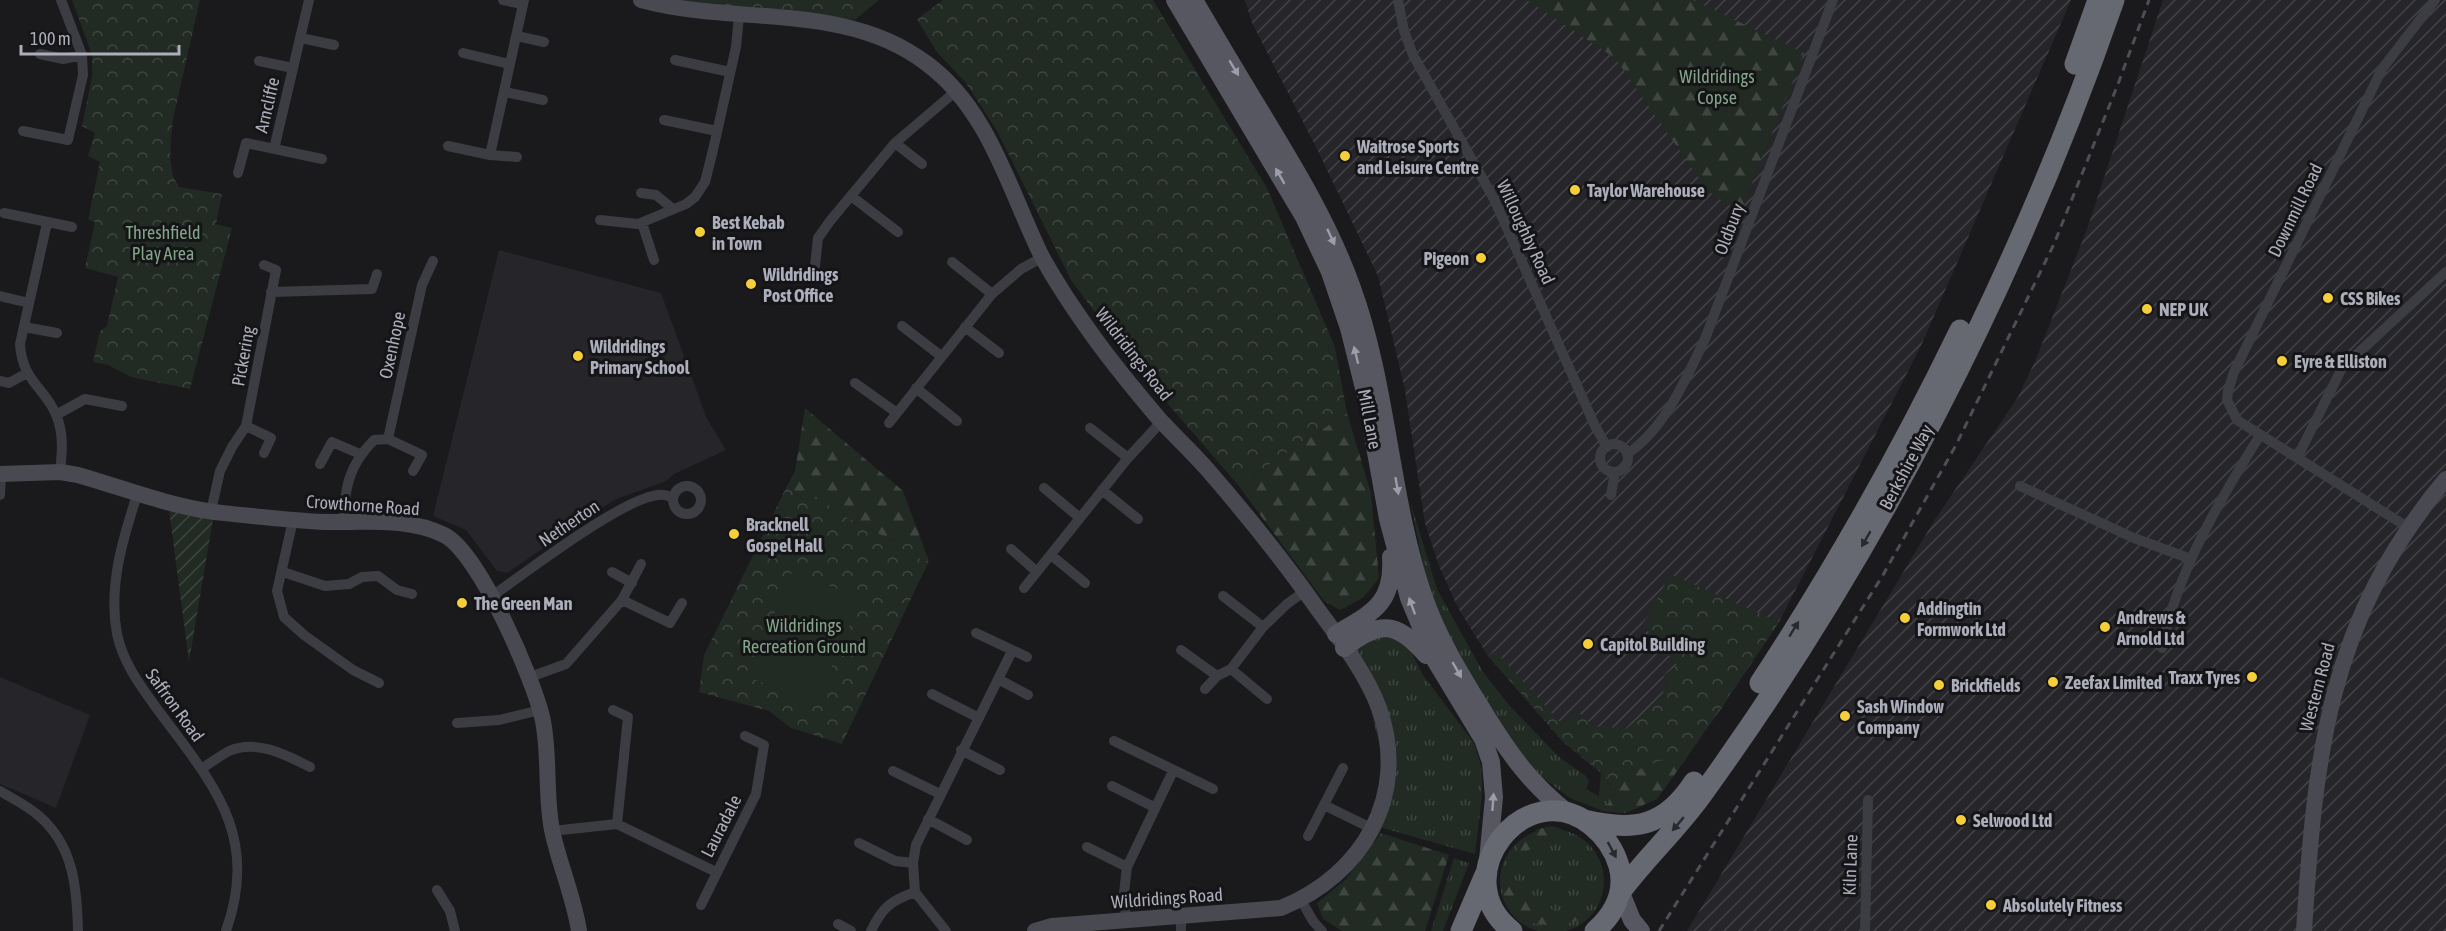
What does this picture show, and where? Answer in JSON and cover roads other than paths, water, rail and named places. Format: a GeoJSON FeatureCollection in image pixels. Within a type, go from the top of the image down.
{"type":"FeatureCollection","features":[{"type":"Feature","properties":{"kind":"highway","name":"Berkshire Way"},"geometry":{"type":"LineString","coordinates":[[2083,63],[2098,0]]}},
{"type":"Feature","properties":{"kind":"highway","name":"Berkshire Way"},"geometry":{"type":"LineString","coordinates":[[1595,931],[1612,912],[1621,891],[1640,866],[1700,798],[1799,650],[1918,446],[2024,229],[2066,106],[2083,63],[2114,0]]}},
{"type":"Feature","properties":{"kind":"highway","name":"Berkshire Way"},"geometry":{"type":"LineString","coordinates":[[1461,931],[1486,867],[1503,835],[1522,819],[1549,812],[1576,816],[1611,826],[1630,827],[1648,823],[1665,814],[1689,790],[1833,566],[1927,397],[2066,106]]}},
{"type":"Feature","properties":{"kind":"highway"},"geometry":{"type":"LineString","coordinates":[[1576,816],[1602,835],[1611,847],[1620,871],[1621,891]]}},
{"type":"Feature","properties":{"kind":"highway"},"geometry":{"type":"LineString","coordinates":[[1486,867],[1492,910],[1512,931]]}},
{"type":"Feature","properties":{"kind":"main road","name":"Mill Lane"},"geometry":{"type":"LineString","coordinates":[[1175,0],[1304,217],[1330,272],[1349,328],[1366,396],[1388,519],[1409,598],[1421,631],[1444,677],[1483,739],[1491,762],[1494,797],[1486,867]]}},
{"type":"Feature","properties":{"kind":"main road","name":"Mill Lane"},"geometry":{"type":"LineString","coordinates":[[1194,0],[1308,193],[1335,247],[1352,288],[1372,357],[1413,563],[1423,596],[1441,640],[1513,760],[1541,790],[1576,816]]}},
{"type":"Feature","properties":{"kind":"main road"},"geometry":{"type":"LineString","coordinates":[[1202,0],[1217,39]]}},
{"type":"Feature","properties":{"kind":"main road"},"geometry":{"type":"LineString","coordinates":[[1340,641],[1373,612],[1389,590],[1391,562],[1388,519]]}},
{"type":"Feature","properties":{"kind":"main road"},"geometry":{"type":"LineString","coordinates":[[1340,641],[1375,628],[1392,628],[1415,642],[1444,677]]}},
{"type":"Feature","properties":{"kind":"main road"},"geometry":{"type":"LineString","coordinates":[[1621,891],[1632,920],[1641,931]]}},
{"type":"Feature","properties":{"kind":"street"},"geometry":{"type":"LineString","coordinates":[[23,131],[68,140],[83,75],[82,55],[61,0]]}},
{"type":"Feature","properties":{"kind":"street","name":"Arncliffe"},"geometry":{"type":"LineString","coordinates":[[274,149],[309,0]]}},
{"type":"Feature","properties":{"kind":"street"},"geometry":{"type":"LineString","coordinates":[[490,155],[523,2],[504,0]]}},
{"type":"Feature","properties":{"kind":"street","name":"Wildridings Road"},"geometry":{"type":"LineString","coordinates":[[641,0],[680,9],[840,24],[876,35],[919,57],[940,74],[970,108],[987,135],[1043,257],[1061,289],[1093,335],[1162,422],[1251,520],[1340,641],[1377,704],[1386,738],[1387,783],[1381,809],[1373,829],[1349,864],[1301,900],[1281,908],[1181,924],[1126,920],[1052,926],[1035,931]]}},
{"type":"Feature","properties":{"kind":"street","name":"Willoughby Road"},"geometry":{"type":"LineString","coordinates":[[1398,0],[1404,31],[1413,55],[1494,199],[1595,426],[1607,447]]}},
{"type":"Feature","properties":{"kind":"street","name":"Oldbury"},"geometry":{"type":"LineString","coordinates":[[1627,454],[1653,430],[1680,387],[1705,339],[1833,0]]}},
{"type":"Feature","properties":{"kind":"street","name":"Downmill Road"},"geometry":{"type":"LineString","coordinates":[[2409,528],[2237,420],[2227,399],[2231,381],[2377,79],[2394,52],[2435,0]]}},
{"type":"Feature","properties":{"kind":"street"},"geometry":{"type":"LineString","coordinates":[[600,220],[627,224],[642,223],[686,204],[695,197],[705,182],[736,47],[739,16]]}},
{"type":"Feature","properties":{"kind":"street"},"geometry":{"type":"LineString","coordinates":[[517,36],[544,42]]}},
{"type":"Feature","properties":{"kind":"street"},"geometry":{"type":"LineString","coordinates":[[301,38],[334,45]]}},
{"type":"Feature","properties":{"kind":"street"},"geometry":{"type":"LineString","coordinates":[[463,53],[509,64]]}},
{"type":"Feature","properties":{"kind":"street"},"geometry":{"type":"LineString","coordinates":[[40,54],[63,59],[82,55]]}},
{"type":"Feature","properties":{"kind":"street"},"geometry":{"type":"LineString","coordinates":[[675,60],[730,72]]}},
{"type":"Feature","properties":{"kind":"street","name":"Arncliffe"},"geometry":{"type":"LineString","coordinates":[[259,61],[293,68]]}},
{"type":"Feature","properties":{"kind":"street"},"geometry":{"type":"LineString","coordinates":[[814,275],[818,238],[895,143],[956,90]]}},
{"type":"Feature","properties":{"kind":"street"},"geometry":{"type":"LineString","coordinates":[[505,92],[543,100]]}},
{"type":"Feature","properties":{"kind":"street"},"geometry":{"type":"LineString","coordinates":[[664,120],[717,131]]}},
{"type":"Feature","properties":{"kind":"street","name":"Arncliffe"},"geometry":{"type":"LineString","coordinates":[[238,173],[246,143],[322,159]]}},
{"type":"Feature","properties":{"kind":"street"},"geometry":{"type":"LineString","coordinates":[[895,143],[922,164]]}},
{"type":"Feature","properties":{"kind":"street"},"geometry":{"type":"LineString","coordinates":[[448,146],[517,158]]}},
{"type":"Feature","properties":{"kind":"street"},"geometry":{"type":"LineString","coordinates":[[641,193],[656,195],[672,209]]}},
{"type":"Feature","properties":{"kind":"street"},"geometry":{"type":"LineString","coordinates":[[851,196],[898,232]]}},
{"type":"Feature","properties":{"kind":"street"},"geometry":{"type":"LineString","coordinates":[[4,213],[72,227]]}},
{"type":"Feature","properties":{"kind":"street"},"geometry":{"type":"LineString","coordinates":[[47,223],[20,344],[21,358],[27,373],[56,415],[62,436],[60,472]]}},
{"type":"Feature","properties":{"kind":"street"},"geometry":{"type":"LineString","coordinates":[[642,223],[654,260]]}},
{"type":"Feature","properties":{"kind":"street"},"geometry":{"type":"LineString","coordinates":[[889,423],[992,294],[1021,269],[1043,257]]}},
{"type":"Feature","properties":{"kind":"street","name":"Oxenhope"},"geometry":{"type":"LineString","coordinates":[[388,439],[422,285],[433,261]]}},
{"type":"Feature","properties":{"kind":"street"},"geometry":{"type":"LineString","coordinates":[[952,262],[992,294]]}},
{"type":"Feature","properties":{"kind":"street","name":"Pickering"},"geometry":{"type":"LineString","coordinates":[[212,511],[220,471],[246,426],[276,270],[264,265]]}},
{"type":"Feature","properties":{"kind":"street"},"geometry":{"type":"LineString","coordinates":[[2297,458],[2342,368],[2446,272]]}},
{"type":"Feature","properties":{"kind":"street"},"geometry":{"type":"LineString","coordinates":[[271,292],[372,289],[377,274]]}},
{"type":"Feature","properties":{"kind":"street"},"geometry":{"type":"LineString","coordinates":[[0,296],[29,303]]}},
{"type":"Feature","properties":{"kind":"street"},"geometry":{"type":"LineString","coordinates":[[902,326],[941,356]]}},
{"type":"Feature","properties":{"kind":"street"},"geometry":{"type":"LineString","coordinates":[[24,327],[57,333]]}},
{"type":"Feature","properties":{"kind":"street"},"geometry":{"type":"LineString","coordinates":[[965,327],[999,353]]}},
{"type":"Feature","properties":{"kind":"street"},"geometry":{"type":"LineString","coordinates":[[0,381],[9,383],[27,373]]}},
{"type":"Feature","properties":{"kind":"street"},"geometry":{"type":"LineString","coordinates":[[855,383],[897,413]]}},
{"type":"Feature","properties":{"kind":"street"},"geometry":{"type":"LineString","coordinates":[[916,388],[957,421]]}},
{"type":"Feature","properties":{"kind":"street"},"geometry":{"type":"LineString","coordinates":[[56,415],[85,399],[122,406]]}},
{"type":"Feature","properties":{"kind":"street"},"geometry":{"type":"LineString","coordinates":[[1024,588],[1128,458],[1162,422]]}},
{"type":"Feature","properties":{"kind":"street"},"geometry":{"type":"LineString","coordinates":[[246,426],[271,438],[264,453]]}},
{"type":"Feature","properties":{"kind":"street"},"geometry":{"type":"LineString","coordinates":[[1090,428],[1128,458]]}},
{"type":"Feature","properties":{"kind":"street"},"geometry":{"type":"LineString","coordinates":[[2162,648],[2165,631],[2192,559],[2234,478],[2260,435]]}},
{"type":"Feature","properties":{"kind":"street"},"geometry":{"type":"LineString","coordinates":[[344,523],[345,487],[360,454],[374,440],[388,439],[422,455],[413,471]]}},
{"type":"Feature","properties":{"kind":"street"},"geometry":{"type":"LineString","coordinates":[[320,464],[332,441],[360,454]]}},
{"type":"Feature","properties":{"kind":"street"},"geometry":{"type":"LineString","coordinates":[[1619,446],[1627,454],[1626,466],[1615,472],[1606,470],[1601,462],[1602,454],[1607,447],[1619,446]]}},
{"type":"Feature","properties":{"kind":"street","name":"Crowthorne Road"},"geometry":{"type":"LineString","coordinates":[[1,474],[60,472],[212,511],[293,520],[414,525],[446,536],[463,551],[491,597],[530,677],[545,735],[552,831],[579,931]]}},
{"type":"Feature","properties":{"kind":"street"},"geometry":{"type":"LineString","coordinates":[[1611,495],[1615,472]]}},
{"type":"Feature","properties":{"kind":"street"},"geometry":{"type":"LineString","coordinates":[[0,495],[1,474]]}},
{"type":"Feature","properties":{"kind":"street","name":"Western Road"},"geometry":{"type":"LineString","coordinates":[[2304,931],[2314,806],[2322,746],[2335,687],[2352,636],[2382,570],[2409,528],[2446,479]]}},
{"type":"Feature","properties":{"kind":"street"},"geometry":{"type":"LineString","coordinates":[[2020,486],[2134,538],[2192,559]]}},
{"type":"Feature","properties":{"kind":"street"},"geometry":{"type":"LineString","coordinates":[[1044,488],[1080,518]]}},
{"type":"Feature","properties":{"kind":"street"},"geometry":{"type":"LineString","coordinates":[[1102,490],[1138,519]]}},
{"type":"Feature","properties":{"kind":"street","name":"Saffron Road"},"geometry":{"type":"LineString","coordinates":[[138,492],[122,541],[116,581],[114,606],[117,634],[132,674],[201,769],[230,822],[239,864],[235,905],[226,931]]}},
{"type":"Feature","properties":{"kind":"street","name":"Netherton"},"geometry":{"type":"LineString","coordinates":[[491,597],[608,516],[663,494],[673,498]]}},
{"type":"Feature","properties":{"kind":"street"},"geometry":{"type":"LineString","coordinates":[[293,520],[277,591],[284,616],[304,635],[374,681],[363,689]]}},
{"type":"Feature","properties":{"kind":"street"},"geometry":{"type":"LineString","coordinates":[[1011,549],[1037,572]]}},
{"type":"Feature","properties":{"kind":"street"},"geometry":{"type":"LineString","coordinates":[[1051,555],[1085,583]]}},
{"type":"Feature","properties":{"kind":"street"},"geometry":{"type":"LineString","coordinates":[[530,677],[566,664],[622,600],[641,564]]}},
{"type":"Feature","properties":{"kind":"street"},"geometry":{"type":"LineString","coordinates":[[283,572],[325,586],[349,584],[362,578],[378,576],[398,590],[412,594]]}},
{"type":"Feature","properties":{"kind":"street"},"geometry":{"type":"LineString","coordinates":[[612,572],[633,583]]}},
{"type":"Feature","properties":{"kind":"street"},"geometry":{"type":"LineString","coordinates":[[1205,689],[1217,676],[1231,669],[1263,627],[1287,604],[1305,591]]}},
{"type":"Feature","properties":{"kind":"street"},"geometry":{"type":"LineString","coordinates":[[1223,596],[1263,627]]}},
{"type":"Feature","properties":{"kind":"street"},"geometry":{"type":"LineString","coordinates":[[622,600],[670,623],[682,603]]}},
{"type":"Feature","properties":{"kind":"street"},"geometry":{"type":"LineString","coordinates":[[976,633],[1027,657]]}},
{"type":"Feature","properties":{"kind":"street"},"geometry":{"type":"LineString","coordinates":[[1181,650],[1217,676]]}},
{"type":"Feature","properties":{"kind":"street"},"geometry":{"type":"LineString","coordinates":[[946,931],[915,892],[913,863],[916,845],[1012,651]]}},
{"type":"Feature","properties":{"kind":"street"},"geometry":{"type":"LineString","coordinates":[[1231,669],[1268,699]]}},
{"type":"Feature","properties":{"kind":"street"},"geometry":{"type":"LineString","coordinates":[[998,679],[1029,695]]}},
{"type":"Feature","properties":{"kind":"street"},"geometry":{"type":"LineString","coordinates":[[932,694],[979,718]]}},
{"type":"Feature","properties":{"kind":"street"},"geometry":{"type":"LineString","coordinates":[[457,723],[499,720],[540,710]]}},
{"type":"Feature","properties":{"kind":"street"},"geometry":{"type":"LineString","coordinates":[[552,831],[617,824],[628,717],[613,710]]}},
{"type":"Feature","properties":{"kind":"street","name":"Lauradale"},"geometry":{"type":"LineString","coordinates":[[701,904],[756,794],[764,746],[745,736]]}},
{"type":"Feature","properties":{"kind":"street"},"geometry":{"type":"LineString","coordinates":[[1114,741],[1213,789]]}},
{"type":"Feature","properties":{"kind":"street"},"geometry":{"type":"LineString","coordinates":[[201,769],[231,750],[253,747],[276,751],[310,767]]}},
{"type":"Feature","properties":{"kind":"street"},"geometry":{"type":"LineString","coordinates":[[962,750],[1000,770]]}},
{"type":"Feature","properties":{"kind":"street"},"geometry":{"type":"LineString","coordinates":[[1308,836],[1343,768]]}},
{"type":"Feature","properties":{"kind":"street"},"geometry":{"type":"LineString","coordinates":[[893,771],[940,794]]}},
{"type":"Feature","properties":{"kind":"street"},"geometry":{"type":"LineString","coordinates":[[1126,920],[1124,892],[1127,867],[1173,771]]}},
{"type":"Feature","properties":{"kind":"street"},"geometry":{"type":"LineString","coordinates":[[1113,786],[1154,807]]}},
{"type":"Feature","properties":{"kind":"street"},"geometry":{"type":"LineString","coordinates":[[0,791],[39,815],[61,843],[74,875],[78,931],[72,931]]}},
{"type":"Feature","properties":{"kind":"street","name":"Kiln Lane"},"geometry":{"type":"LineString","coordinates":[[1865,931],[1868,800]]}},
{"type":"Feature","properties":{"kind":"street"},"geometry":{"type":"LineString","coordinates":[[1324,805],[1373,829]]}},
{"type":"Feature","properties":{"kind":"street"},"geometry":{"type":"LineString","coordinates":[[928,819],[967,840]]}},
{"type":"Feature","properties":{"kind":"street","name":"Lauradale"},"geometry":{"type":"LineString","coordinates":[[617,824],[716,872]]}},
{"type":"Feature","properties":{"kind":"street"},"geometry":{"type":"LineString","coordinates":[[859,843],[895,861],[913,863]]}},
{"type":"Feature","properties":{"kind":"street"},"geometry":{"type":"LineString","coordinates":[[1087,848],[1127,867]]}},
{"type":"Feature","properties":{"kind":"street"},"geometry":{"type":"LineString","coordinates":[[437,890],[450,911],[455,931]]}},
{"type":"Feature","properties":{"kind":"street"},"geometry":{"type":"LineString","coordinates":[[871,931],[881,911],[897,899],[915,892]]}},
{"type":"Feature","properties":{"kind":"street"},"geometry":{"type":"LineString","coordinates":[[1301,900],[1313,921],[1322,931]]}},
{"type":"Feature","properties":{"kind":"street"},"geometry":{"type":"LineString","coordinates":[[838,924],[851,931]]}},
{"type":"Feature","properties":{"kind":"railway"},"geometry":{"type":"LineString","coordinates":[[1659,931],[1883,575],[1956,445],[2054,244],[2149,0]]}},
{"type":"Feature","properties":{"kind":"place","name":"Waitrose Sports and Leisure Centre"},"geometry":{"type":"Point","coordinates":[1345,156]}},
{"type":"Feature","properties":{"kind":"place","name":"Taylor Warehouse"},"geometry":{"type":"Point","coordinates":[1575,190]}},
{"type":"Feature","properties":{"kind":"place","name":"Best Kebab in Town"},"geometry":{"type":"Point","coordinates":[700,232]}},
{"type":"Feature","properties":{"kind":"place","name":"Pigeon"},"geometry":{"type":"Point","coordinates":[1481,258]}},
{"type":"Feature","properties":{"kind":"place","name":"Wildridings Post Office"},"geometry":{"type":"Point","coordinates":[751,284]}},
{"type":"Feature","properties":{"kind":"place","name":"CSS Bikes"},"geometry":{"type":"Point","coordinates":[2328,298]}},
{"type":"Feature","properties":{"kind":"place","name":"NEP UK"},"geometry":{"type":"Point","coordinates":[2147,309]}},
{"type":"Feature","properties":{"kind":"place","name":"Wildridings Primary School"},"geometry":{"type":"Point","coordinates":[578,356]}},
{"type":"Feature","properties":{"kind":"place","name":"Eyre & Elliston"},"geometry":{"type":"Point","coordinates":[2282,361]}},
{"type":"Feature","properties":{"kind":"place","name":"Bracknell Gospel Hall"},"geometry":{"type":"Point","coordinates":[734,534]}},
{"type":"Feature","properties":{"kind":"place","name":"The Green Man"},"geometry":{"type":"Point","coordinates":[462,603]}},
{"type":"Feature","properties":{"kind":"place","name":"Addingtin Formwork Ltd"},"geometry":{"type":"Point","coordinates":[1905,618]}},
{"type":"Feature","properties":{"kind":"place","name":"Andrews & Arnold Ltd"},"geometry":{"type":"Point","coordinates":[2105,627]}},
{"type":"Feature","properties":{"kind":"place","name":"Capitol Building"},"geometry":{"type":"Point","coordinates":[1588,644]}},
{"type":"Feature","properties":{"kind":"place","name":"Traxx Tyres"},"geometry":{"type":"Point","coordinates":[2252,677]}},
{"type":"Feature","properties":{"kind":"place","name":"Zeefax Limited"},"geometry":{"type":"Point","coordinates":[2053,682]}},
{"type":"Feature","properties":{"kind":"place","name":"Brickfields"},"geometry":{"type":"Point","coordinates":[1939,685]}},
{"type":"Feature","properties":{"kind":"place","name":"Sash Window Company"},"geometry":{"type":"Point","coordinates":[1845,716]}},
{"type":"Feature","properties":{"kind":"place","name":"Selwood Ltd"},"geometry":{"type":"Point","coordinates":[1961,820]}},
{"type":"Feature","properties":{"kind":"place","name":"Absolutely Fitness"},"geometry":{"type":"Point","coordinates":[1991,905]}},
{"type":"Feature","properties":{"kind":"park label","name":"Wildridings Copse"},"geometry":{"type":"Point","coordinates":[1717,86]}},
{"type":"Feature","properties":{"kind":"park label","name":"Threshfield Play Area"},"geometry":{"type":"Point","coordinates":[163,242]}},
{"type":"Feature","properties":{"kind":"park label","name":"Wildridings Recreation Ground"},"geometry":{"type":"Point","coordinates":[804,635]}}]}
